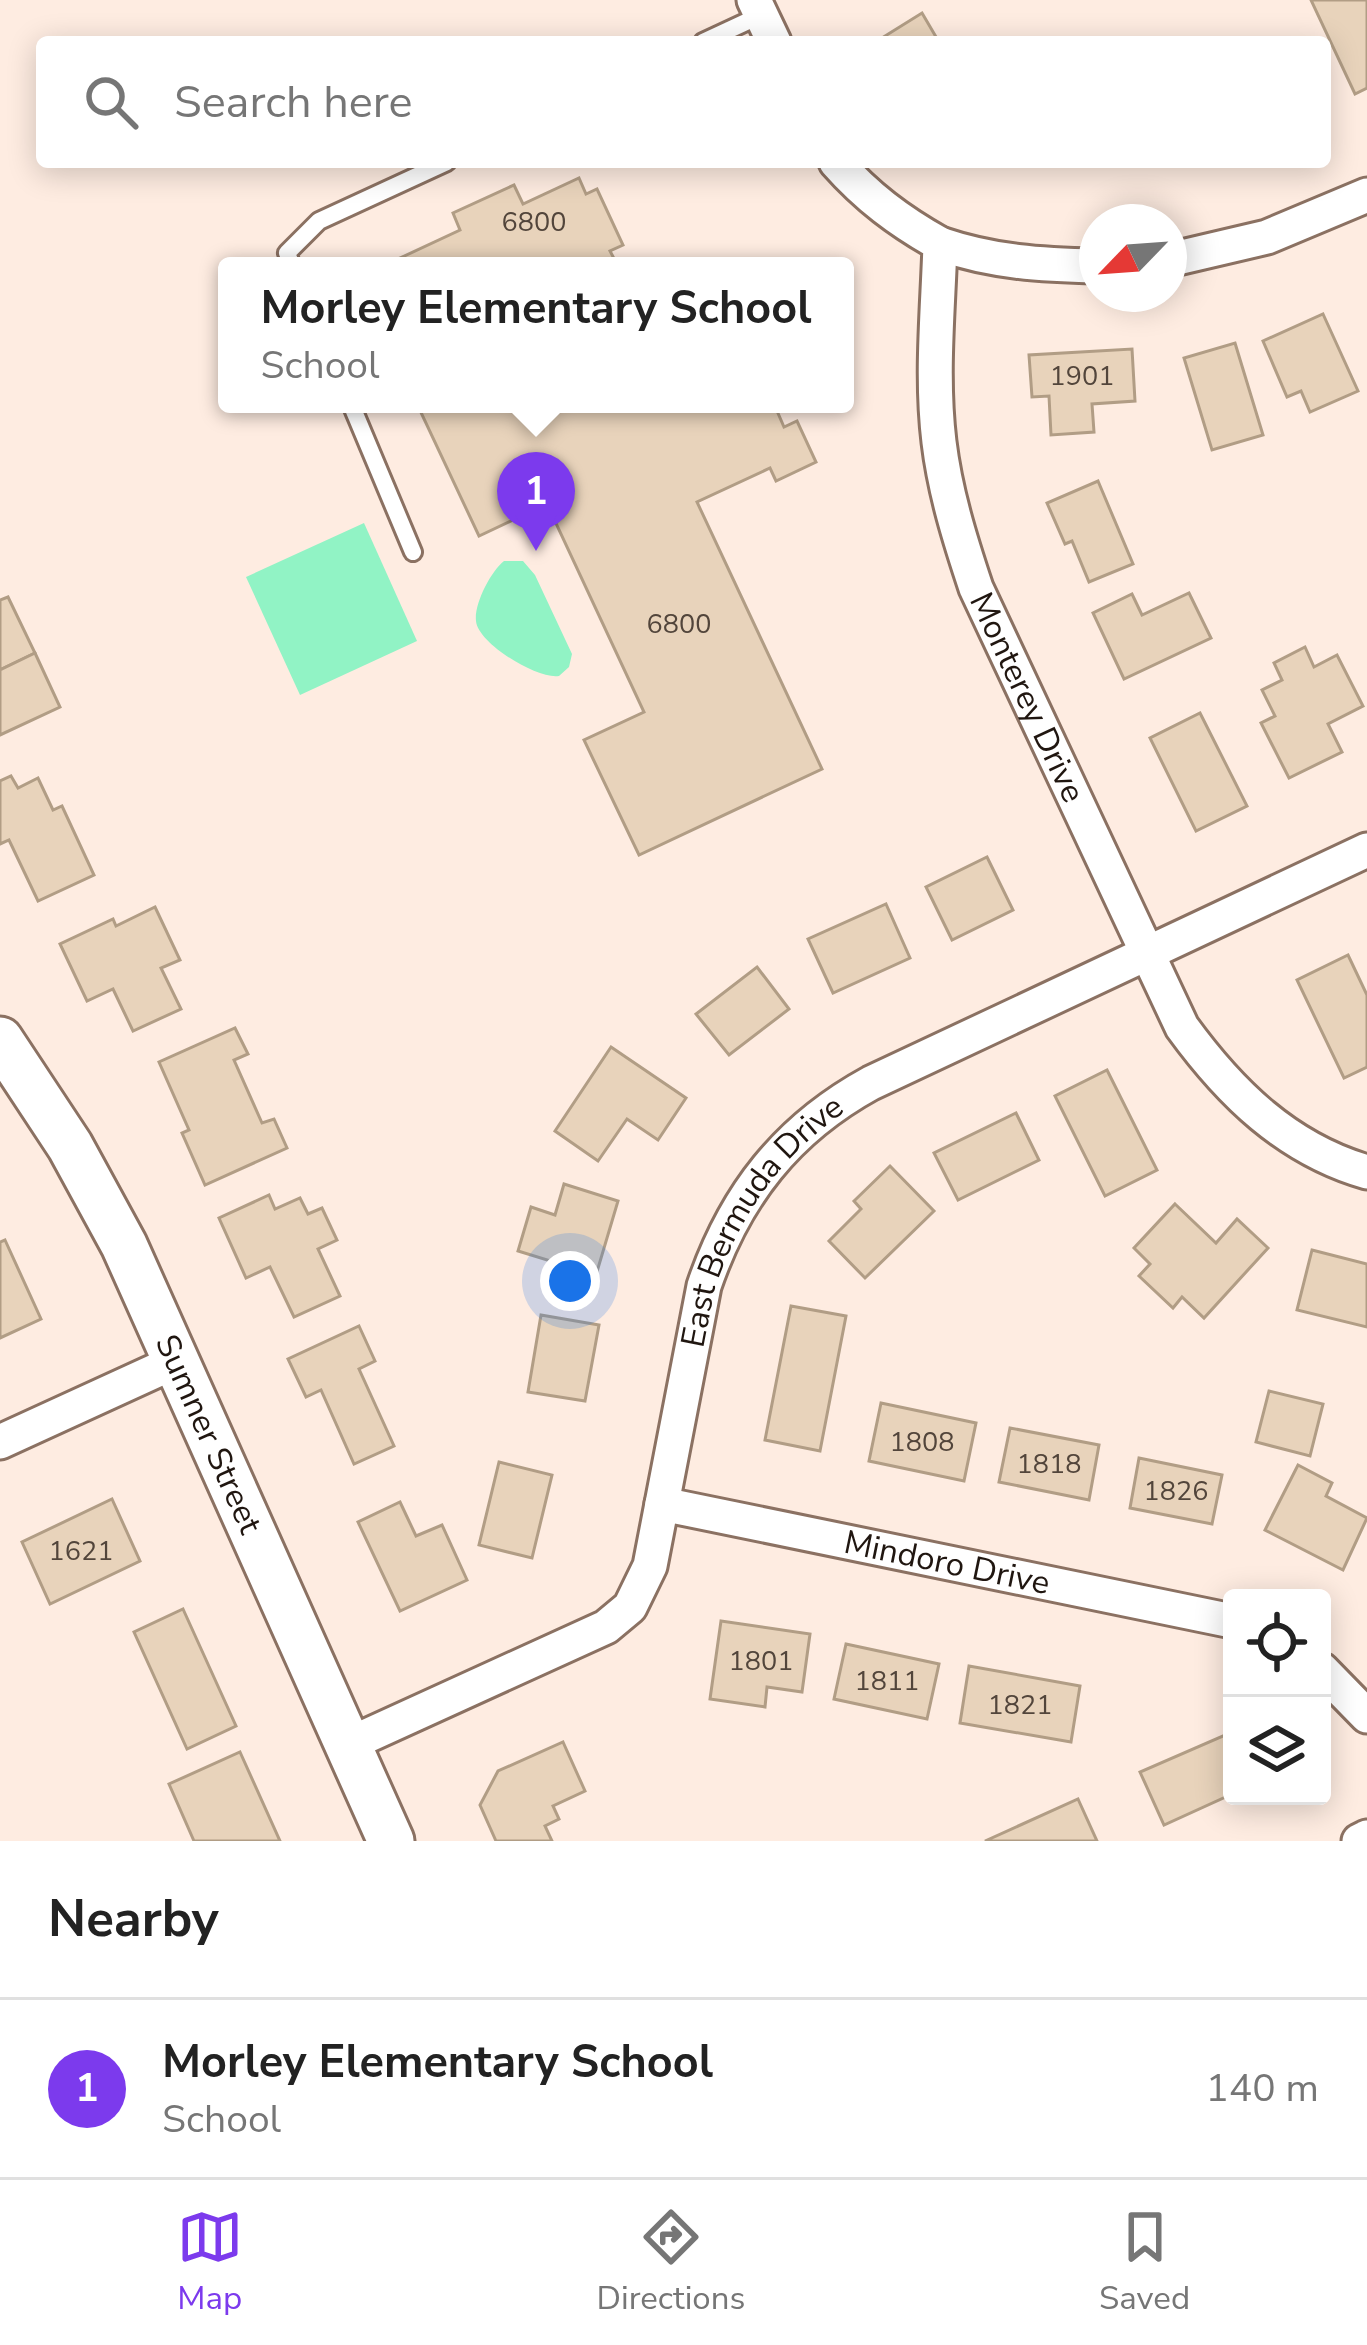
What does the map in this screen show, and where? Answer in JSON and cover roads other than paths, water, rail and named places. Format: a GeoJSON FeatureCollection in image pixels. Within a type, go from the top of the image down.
{"type":"FeatureCollection","features":[{"type":"Feature","properties":{"kind":"street"},"geometry":{"type":"LineString","coordinates":[[841,168],[900,222],[940,244],[981,258],[1025,265],[1079,266]]}},
{"type":"Feature","properties":{"kind":"street"},"geometry":{"type":"LineString","coordinates":[[1187,256],[1268,237],[1367,195]]}},
{"type":"Feature","properties":{"kind":"street","name":"Monterey Drive"},"geometry":{"type":"LineString","coordinates":[[940,244],[935,376],[939,441],[952,515],[976,588],[1182,1027],[1214,1072],[1253,1111],[1299,1143],[1367,1172]]}},
{"type":"Feature","properties":{"kind":"street","name":"East Bermuda Drive"},"geometry":{"type":"LineString","coordinates":[[347,1744],[606,1628],[630,1607],[643,1588],[704,1286],[719,1243],[773,1158],[805,1126],[872,1083],[1367,850]]}},
{"type":"Feature","properties":{"kind":"street","name":"Sumner Street"},"geometry":{"type":"LineString","coordinates":[[0,1040],[98,1194],[179,1360],[391,1841]]}},
{"type":"Feature","properties":{"kind":"street"},"geometry":{"type":"LineString","coordinates":[[0,1442],[179,1360]]}},
{"type":"Feature","properties":{"kind":"street","name":"Mindoro Drive"},"geometry":{"type":"LineString","coordinates":[[662,1504],[1223,1620]]}},
{"type":"Feature","properties":{"kind":"street"},"geometry":{"type":"LineString","coordinates":[[1331,1679],[1367,1716]]}},
{"type":"Feature","properties":{"kind":"lane"},"geometry":{"type":"LineString","coordinates":[[719,36],[763,19]]}},
{"type":"Feature","properties":{"kind":"lane"},"geometry":{"type":"LineString","coordinates":[[289,257],[287,253],[320,221],[434,168]]}},
{"type":"Feature","properties":{"kind":"lane"},"geometry":{"type":"LineString","coordinates":[[355,413],[413,551]]}},
{"type":"Feature","properties":{"kind":"place","name":"Morley Elementary School"},"geometry":{"type":"Point","coordinates":[536,551]}}]}
